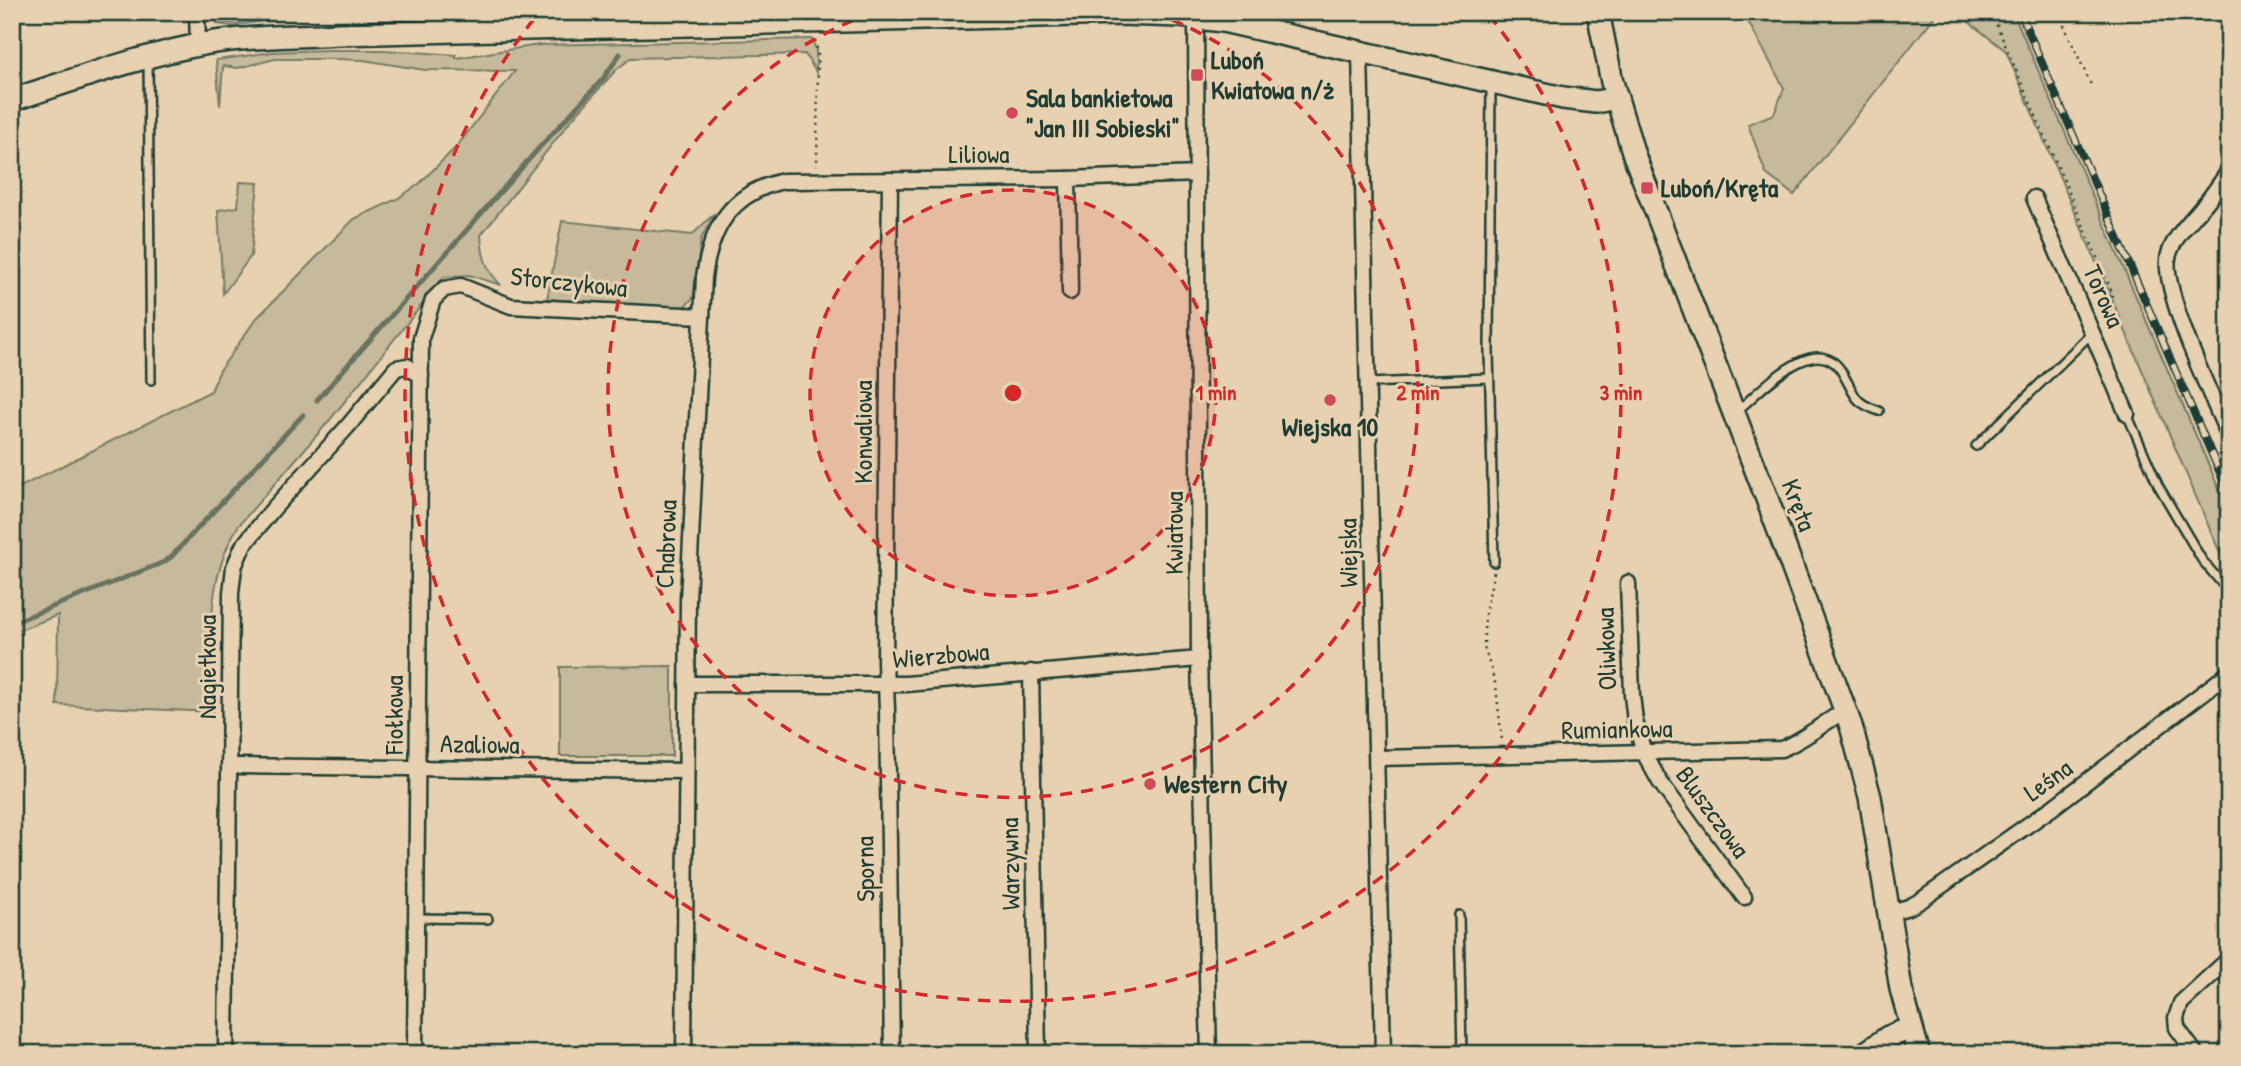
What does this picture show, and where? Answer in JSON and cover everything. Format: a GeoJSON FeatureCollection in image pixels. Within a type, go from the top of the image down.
{"type":"FeatureCollection","features":[{"type":"Feature","properties":{"kind":"street"},"geometry":{"type":"LineString","coordinates":[[197,12],[198,46]]}},
{"type":"Feature","properties":{"kind":"street","name":"Kręta"},"geometry":{"type":"LineString","coordinates":[[1598,12],[1617,99],[1634,155],[1846,710],[1870,797],[1887,913],[1919,1054]]}},
{"type":"Feature","properties":{"kind":"street"},"geometry":{"type":"LineString","coordinates":[[12,100],[148,58],[244,39],[959,15],[1105,14],[1196,15],[1576,101],[1617,99]]}},
{"type":"Feature","properties":{"kind":"street","name":"Kwiatowa"},"geometry":{"type":"LineString","coordinates":[[1196,15],[1199,659],[1209,1054]]}},
{"type":"Feature","properties":{"kind":"street","name":"Wiejska"},"geometry":{"type":"LineString","coordinates":[[1360,52],[1383,1054]]}},
{"type":"Feature","properties":{"kind":"street"},"geometry":{"type":"LineString","coordinates":[[2229,171],[2178,236],[2167,257],[2172,293],[2181,320],[2229,437]]}},
{"type":"Feature","properties":{"kind":"street","name":"Liliowa"},"geometry":{"type":"LineString","coordinates":[[890,180],[1198,174]]}},
{"type":"Feature","properties":{"kind":"street"},"geometry":{"type":"LineString","coordinates":[[1068,178],[1070,292]]}},
{"type":"Feature","properties":{"kind":"street","name":"Chabrowa"},"geometry":{"type":"LineString","coordinates":[[684,1054],[690,558],[702,316],[708,254],[722,220],[744,198],[769,184],[783,181],[890,180]]}},
{"type":"Feature","properties":{"kind":"street","name":"Konwaliowa"},"geometry":{"type":"LineString","coordinates":[[886,685],[890,180]]}},
{"type":"Feature","properties":{"kind":"street","name":"Torowa"},"geometry":{"type":"LineString","coordinates":[[2034,198],[2127,414]]}},
{"type":"Feature","properties":{"kind":"street","name":"Storczykowa"},"geometry":{"type":"LineString","coordinates":[[421,376],[421,338],[426,317],[433,300],[444,289],[461,286],[511,306],[702,316]]}},
{"type":"Feature","properties":{"kind":"street","name":"Nagietkowa"},"geometry":{"type":"LineString","coordinates":[[226,1054],[231,593],[234,568],[239,553],[273,509],[396,368],[407,366],[421,376]]}},
{"type":"Feature","properties":{"kind":"street","name":"Fiołkowa"},"geometry":{"type":"LineString","coordinates":[[415,1054],[421,376]]}},
{"type":"Feature","properties":{"kind":"street","name":"Oliwkowa"},"geometry":{"type":"LineString","coordinates":[[1628,583],[1632,695],[1635,721],[1644,753]]}},
{"type":"Feature","properties":{"kind":"street","name":"Wierzbowa"},"geometry":{"type":"LineString","coordinates":[[687,684],[886,685],[1199,659]]}},
{"type":"Feature","properties":{"kind":"street","name":"Warzywna"},"geometry":{"type":"LineString","coordinates":[[1031,672],[1038,1054]]}},
{"type":"Feature","properties":{"kind":"street","name":"Leśna"},"geometry":{"type":"LineString","coordinates":[[1887,913],[1915,904],[2052,808],[2229,673]]}},
{"type":"Feature","properties":{"kind":"street","name":"Sporna"},"geometry":{"type":"LineString","coordinates":[[886,685],[892,1054]]}},
{"type":"Feature","properties":{"kind":"street","name":"Rumiankowa"},"geometry":{"type":"LineString","coordinates":[[1378,758],[1781,750],[1846,710]]}},
{"type":"Feature","properties":{"kind":"street","name":"Bluszczowa"},"geometry":{"type":"LineString","coordinates":[[1644,753],[1660,782],[1744,897]]}},
{"type":"Feature","properties":{"kind":"street","name":"Azaliowa"},"geometry":{"type":"LineString","coordinates":[[231,766],[686,771]]}},
{"type":"Feature","properties":{"kind":"street"},"geometry":{"type":"LineString","coordinates":[[2196,1054],[2177,1028],[2178,1011],[2181,1003],[2229,959]]}},
{"type":"Feature","properties":{"kind":"street"},"geometry":{"type":"LineString","coordinates":[[1864,1054],[1888,1037],[1911,1028]]}},
{"type":"Feature","properties":{"kind":"lane"},"geometry":{"type":"LineString","coordinates":[[148,58],[151,380]]}},
{"type":"Feature","properties":{"kind":"lane"},"geometry":{"type":"LineString","coordinates":[[1491,81],[1489,378],[1494,562]]}},
{"type":"Feature","properties":{"kind":"lane"},"geometry":{"type":"LineString","coordinates":[[1976,446],[2092,333]]}},
{"type":"Feature","properties":{"kind":"lane"},"geometry":{"type":"LineString","coordinates":[[1734,413],[1794,363],[1812,357],[1830,361],[1838,366],[1856,400],[1879,411]]}},
{"type":"Feature","properties":{"kind":"lane"},"geometry":{"type":"LineString","coordinates":[[1368,383],[1489,378]]}},
{"type":"Feature","properties":{"kind":"lane"},"geometry":{"type":"LineString","coordinates":[[2127,414],[2158,485],[2202,560],[2229,592]]}},
{"type":"Feature","properties":{"kind":"lane"},"geometry":{"type":"LineString","coordinates":[[1459,915],[1462,1054]]}},
{"type":"Feature","properties":{"kind":"lane"},"geometry":{"type":"LineString","coordinates":[[416,918],[488,919]]}},
{"type":"Feature","properties":{"kind":"path"},"geometry":{"type":"LineString","coordinates":[[1991,12],[2112,292],[2113,303],[2108,315],[2092,333]]}},
{"type":"Feature","properties":{"kind":"path"},"geometry":{"type":"LineString","coordinates":[[2058,12],[2092,87]]}},
{"type":"Feature","properties":{"kind":"path"},"geometry":{"type":"LineString","coordinates":[[812,35],[818,53],[816,180]]}},
{"type":"Feature","properties":{"kind":"path"},"geometry":{"type":"LineString","coordinates":[[1494,562],[1483,635],[1496,686],[1502,755]]}},
{"type":"Feature","properties":{"kind":"shaded area"},"geometry":{"type":"Polygon","coordinates":[[[295,12],[323,12],[324,15],[299,15],[232,26],[217,24],[217,22],[231,23],[295,12]]]}},
{"type":"Feature","properties":{"kind":"shaded area"},"geometry":{"type":"Polygon","coordinates":[[[411,12],[570,12],[570,14],[413,18],[411,12]]]}},
{"type":"Feature","properties":{"kind":"shaded area"},"geometry":{"type":"Polygon","coordinates":[[[1743,12],[1938,12],[1794,195],[1766,174],[1748,124],[1774,114],[1784,88],[1743,12]]]}},
{"type":"Feature","properties":{"kind":"shaded area"},"geometry":{"type":"Polygon","coordinates":[[[1956,12],[2013,12],[2229,512],[2229,574],[2006,51],[1956,12]]]}},
{"type":"Feature","properties":{"kind":"shaded area"},"geometry":{"type":"Polygon","coordinates":[[[812,39],[816,50],[816,72],[805,54],[631,58],[616,70],[572,119],[481,235],[486,262],[501,285],[469,275],[444,277],[329,421],[239,525],[228,546],[215,592],[211,639],[213,712],[57,705],[58,615],[12,633],[12,491],[211,391],[220,370],[256,319],[354,219],[397,199],[419,184],[457,146],[515,71],[425,70],[363,60],[275,59],[238,68],[223,66],[220,106],[216,60],[272,52],[329,50],[384,50],[456,55],[456,58],[539,45],[812,39]]]}},
{"type":"Feature","properties":{"kind":"shaded area"},"geometry":{"type":"Polygon","coordinates":[[[240,182],[258,183],[251,256],[223,294],[218,210],[238,207],[240,182]]]}},
{"type":"Feature","properties":{"kind":"shaded area"},"geometry":{"type":"Polygon","coordinates":[[[715,213],[701,239],[693,298],[683,308],[547,299],[562,221],[692,235],[715,213]]]}},
{"type":"Feature","properties":{"kind":"shaded area"},"geometry":{"type":"Polygon","coordinates":[[[672,666],[672,756],[560,756],[560,667],[672,666]]]}},
{"type":"Feature","properties":{"kind":"waterway"},"geometry":{"type":"LineString","coordinates":[[317,400],[603,79],[620,54]]}},
{"type":"Feature","properties":{"kind":"waterway"},"geometry":{"type":"LineString","coordinates":[[12,623],[171,557],[303,415]]}},
{"type":"Feature","properties":{"kind":"railway"},"geometry":{"type":"LineString","coordinates":[[2020,12],[2229,494]]}},
{"type":"Feature","properties":{"kind":"place","name":"Luboń Kwiatowa n/ż"},"geometry":{"type":"Point","coordinates":[1197,75]}},
{"type":"Feature","properties":{"kind":"place","name":"Sala bankietowa \"Jan III Sobieski\""},"geometry":{"type":"Point","coordinates":[1012,113]}},
{"type":"Feature","properties":{"kind":"place","name":"Luboń/Kręta"},"geometry":{"type":"Point","coordinates":[1647,188]}},
{"type":"Feature","properties":{"kind":"place","name":"Wiejska 10"},"geometry":{"type":"Point","coordinates":[1330,400]}},
{"type":"Feature","properties":{"kind":"place","name":"Western City"},"geometry":{"type":"Point","coordinates":[1150,784]}}]}
